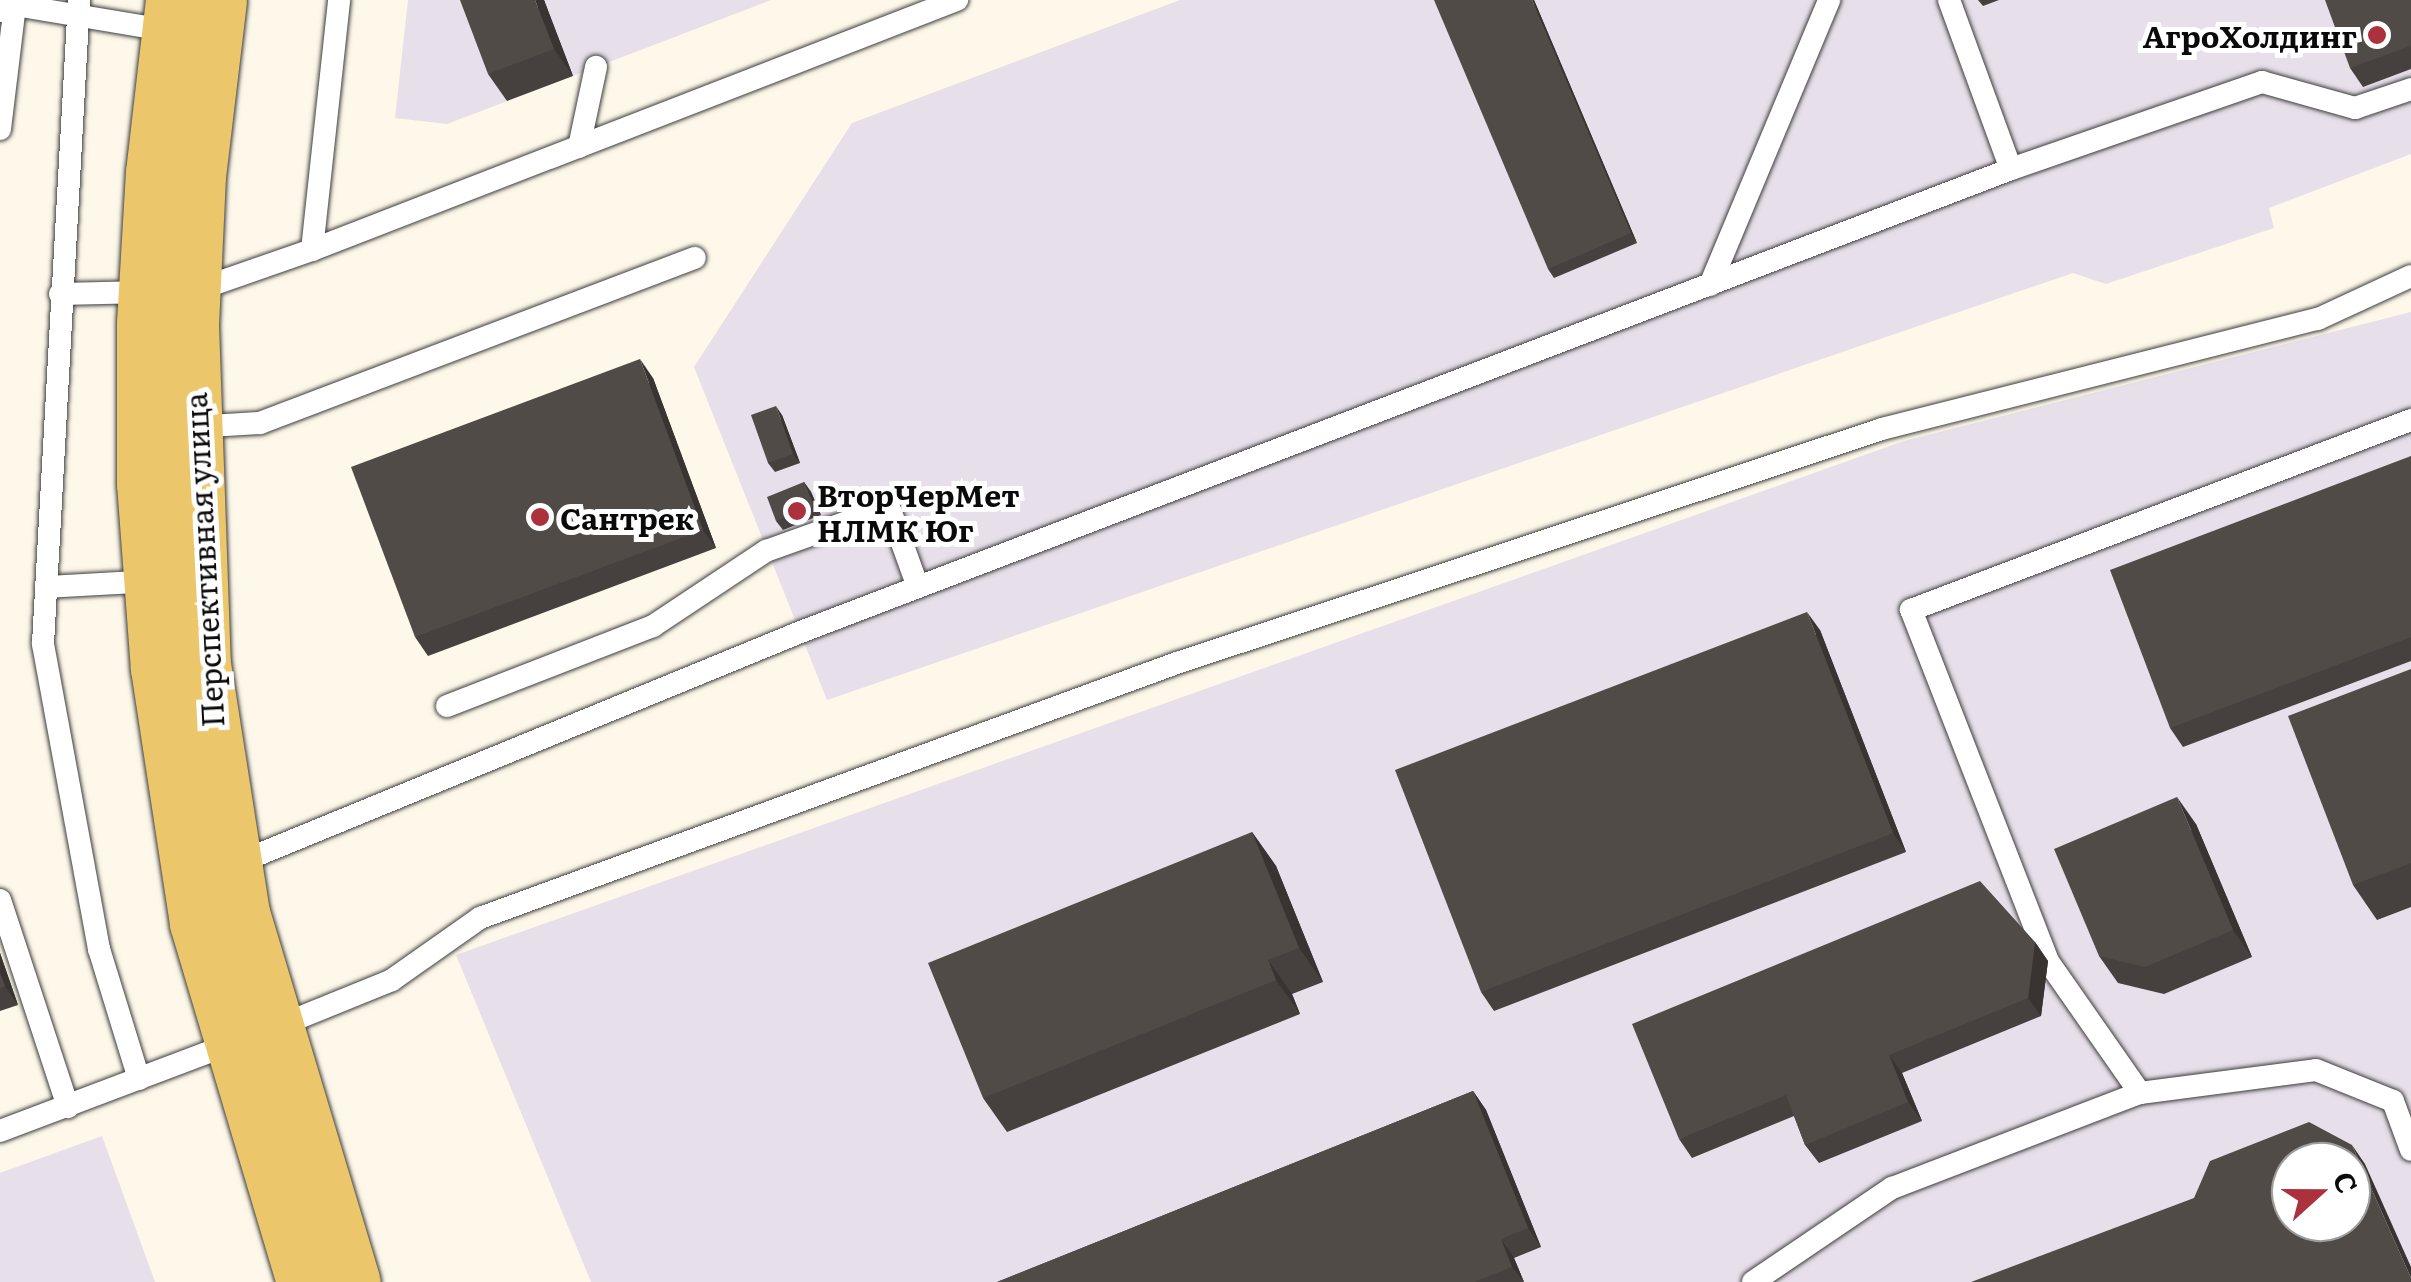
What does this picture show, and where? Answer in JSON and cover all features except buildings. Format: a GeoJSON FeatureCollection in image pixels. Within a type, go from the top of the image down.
{"type":"FeatureCollection","features":[{"type":"Feature","properties":{"kind":"main road","name":"Перспективная улица"},"geometry":{"type":"LineString","coordinates":[[194,17],[169,292],[169,428],[152,580],[211,871],[304,1282]]}},
{"type":"Feature","properties":{"kind":"main road","name":"Перспективная улица"},"geometry":{"type":"LineString","coordinates":[[169,428],[203,664],[211,871]]}},
{"type":"Feature","properties":{"kind":"main road","name":"Перспективная улица"},"geometry":{"type":"LineString","coordinates":[[251,1036],[353,1282]]}},
{"type":"Feature","properties":{"kind":"lane"},"geometry":{"type":"LineString","coordinates":[[312,250],[339,0]]}},
{"type":"Feature","properties":{"kind":"lane"},"geometry":{"type":"LineString","coordinates":[[60,294],[169,292],[312,250],[958,0]]}},
{"type":"Feature","properties":{"kind":"lane"},"geometry":{"type":"LineString","coordinates":[[1710,284],[1830,0]]}},
{"type":"Feature","properties":{"kind":"lane"},"geometry":{"type":"LineString","coordinates":[[1949,0],[2011,169]]}},
{"type":"Feature","properties":{"kind":"lane"},"geometry":{"type":"LineString","coordinates":[[0,130],[8,8],[78,8],[194,17]]}},
{"type":"Feature","properties":{"kind":"lane"},"geometry":{"type":"LineString","coordinates":[[78,8],[43,644],[99,949],[139,1079]]}},
{"type":"Feature","properties":{"kind":"lane"},"geometry":{"type":"LineString","coordinates":[[579,147],[596,67]]}},
{"type":"Feature","properties":{"kind":"lane"},"geometry":{"type":"LineString","coordinates":[[211,871],[918,587],[2011,169],[2262,82],[2355,108],[2411,89]]}},
{"type":"Feature","properties":{"kind":"lane"},"geometry":{"type":"LineString","coordinates":[[169,428],[260,423],[695,258]]}},
{"type":"Feature","properties":{"kind":"lane"},"geometry":{"type":"LineString","coordinates":[[0,1131],[392,980],[480,918],[1159,670],[1882,429],[2318,318],[2411,276]]}},
{"type":"Feature","properties":{"kind":"lane"},"geometry":{"type":"LineString","coordinates":[[2140,1093],[2048,960],[1911,610],[2411,420]]}},
{"type":"Feature","properties":{"kind":"lane"},"geometry":{"type":"LineString","coordinates":[[447,706],[653,626],[766,551],[888,507],[918,587]]}},
{"type":"Feature","properties":{"kind":"lane"},"geometry":{"type":"LineString","coordinates":[[46,587],[152,580]]}},
{"type":"Feature","properties":{"kind":"lane"},"geometry":{"type":"LineString","coordinates":[[0,900],[68,1108]]}},
{"type":"Feature","properties":{"kind":"lane"},"geometry":{"type":"LineString","coordinates":[[1752,1282],[1892,1188],[2140,1093],[2316,1070],[2402,1098],[2411,1150]]}},
{"type":"Feature","properties":{"kind":"shaded area"},"geometry":{"type":"Polygon","coordinates":[[[408,0],[771,0],[447,124],[395,118],[408,0]]]}},
{"type":"Feature","properties":{"kind":"shaded area"},"geometry":{"type":"Polygon","coordinates":[[[1180,0],[2411,0],[2411,154],[2269,208],[2274,228],[2106,284],[2073,273],[827,700],[694,367],[852,123],[1180,0]]]}},
{"type":"Feature","properties":{"kind":"shaded area"},"geometry":{"type":"Polygon","coordinates":[[[2411,312],[2411,1282],[591,1282],[456,955],[1904,441],[2411,312]]]}},
{"type":"Feature","properties":{"kind":"shaded area"},"geometry":{"type":"Polygon","coordinates":[[[102,1136],[155,1282],[0,1282],[0,1173],[102,1136]]]}},
{"type":"Feature","properties":{"kind":"place","name":"АгроХолдинг"},"geometry":{"type":"Point","coordinates":[2377,35]}},
{"type":"Feature","properties":{"kind":"place","name":"ВторЧерМет НЛМК Юг"},"geometry":{"type":"Point","coordinates":[797,511]}},
{"type":"Feature","properties":{"kind":"place","name":"Сантрек"},"geometry":{"type":"Point","coordinates":[540,517]}}]}
